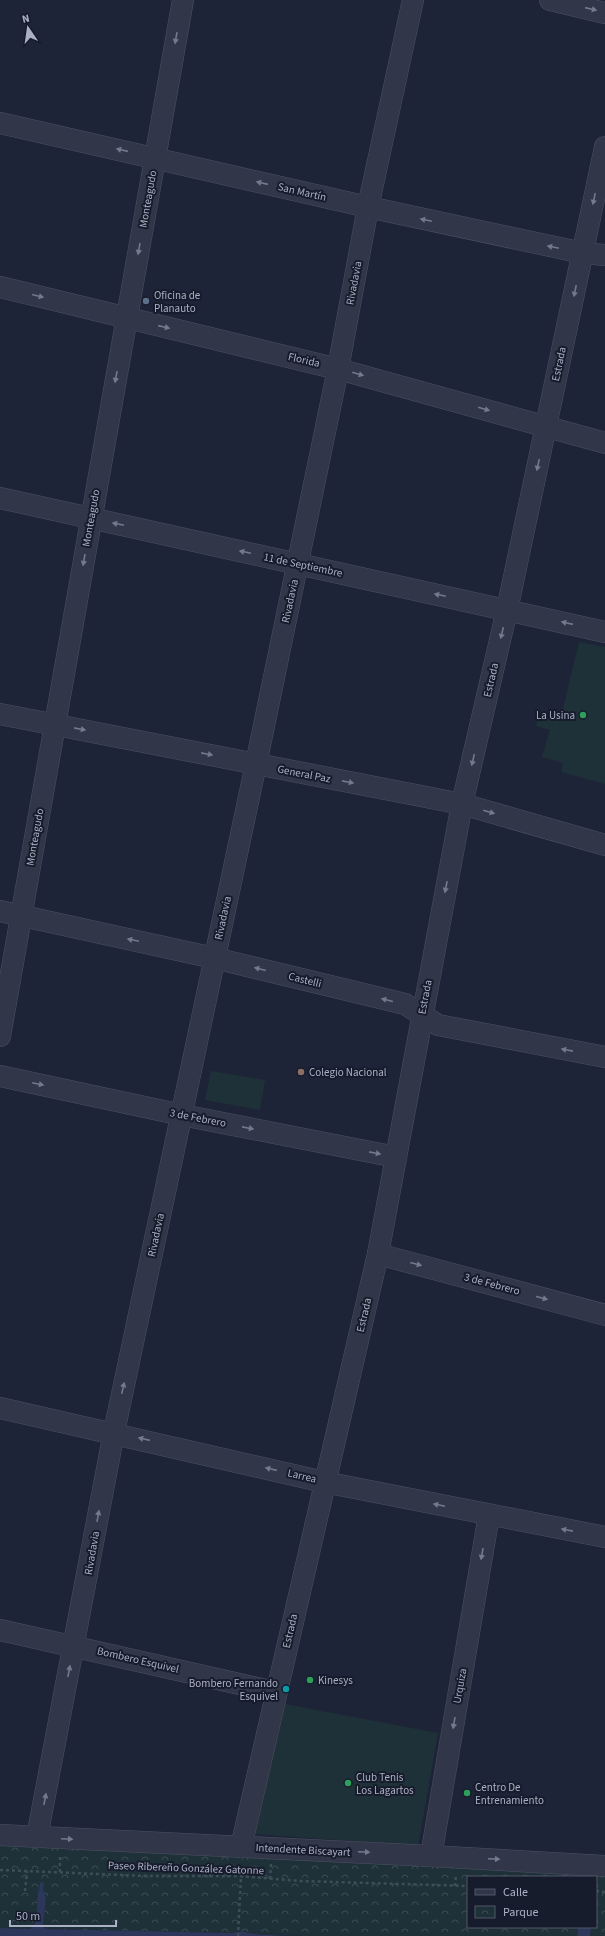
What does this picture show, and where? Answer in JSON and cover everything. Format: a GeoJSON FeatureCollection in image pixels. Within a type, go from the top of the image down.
{"type":"FeatureCollection","features":[{"type":"Feature","properties":{"kind":"street","name":"Monteagudo"},"geometry":{"type":"LineString","coordinates":[[0,1036],[183,0]]}},
{"type":"Feature","properties":{"kind":"street","name":"Rivadavia"},"geometry":{"type":"LineString","coordinates":[[37,1837],[114,1432],[298,564],[338,369],[368,207],[413,0]]}},
{"type":"Feature","properties":{"kind":"street"},"geometry":{"type":"LineString","coordinates":[[550,0],[605,13]]}},
{"type":"Feature","properties":{"kind":"street","name":"San Martín"},"geometry":{"type":"LineString","coordinates":[[0,122],[368,207],[583,253],[605,256]]}},
{"type":"Feature","properties":{"kind":"street","name":"Estrada"},"geometry":{"type":"LineString","coordinates":[[241,1847],[324,1482],[378,1254],[462,804],[507,610],[605,147]]}},
{"type":"Feature","properties":{"kind":"street","name":"Florida"},"geometry":{"type":"LineString","coordinates":[[0,287],[338,369],[605,443]]}},
{"type":"Feature","properties":{"kind":"street","name":"11 de Septiembre"},"geometry":{"type":"LineString","coordinates":[[0,498],[605,632]]}},
{"type":"Feature","properties":{"kind":"street","name":"General Paz"},"geometry":{"type":"LineString","coordinates":[[0,714],[462,804],[605,845]]}},
{"type":"Feature","properties":{"kind":"street","name":"Castelli"},"geometry":{"type":"LineString","coordinates":[[0,911],[214,958],[405,1004],[438,1025],[605,1057]]}},
{"type":"Feature","properties":{"kind":"street","name":"3 de Febrero"},"geometry":{"type":"LineString","coordinates":[[0,1076],[182,1115],[396,1156]]}},
{"type":"Feature","properties":{"kind":"street","name":"3 de Febrero"},"geometry":{"type":"LineString","coordinates":[[378,1254],[605,1315]]}},
{"type":"Feature","properties":{"kind":"street","name":"Larrea"},"geometry":{"type":"LineString","coordinates":[[0,1408],[114,1432],[324,1482],[605,1537]]}},
{"type":"Feature","properties":{"kind":"street","name":"Urquiza"},"geometry":{"type":"LineString","coordinates":[[431,1856],[489,1515]]}},
{"type":"Feature","properties":{"kind":"street","name":"Bombero Esquivel"},"geometry":{"type":"LineString","coordinates":[[0,1630],[276,1692]]}},
{"type":"Feature","properties":{"kind":"street","name":"Intendente Biscayart"},"geometry":{"type":"LineString","coordinates":[[0,1835],[605,1866]]}},
{"type":"Feature","properties":{"kind":"path"},"geometry":{"type":"LineString","coordinates":[[60,1872],[61,1852]]}},
{"type":"Feature","properties":{"kind":"path"},"geometry":{"type":"LineString","coordinates":[[210,1877],[211,1855]]}},
{"type":"Feature","properties":{"kind":"path"},"geometry":{"type":"LineString","coordinates":[[270,1879],[271,1858]]}},
{"type":"Feature","properties":{"kind":"path"},"geometry":{"type":"LineString","coordinates":[[455,1886],[456,1868]]}},
{"type":"Feature","properties":{"kind":"path","name":"Paseo Ribereño González Gatonne"},"geometry":{"type":"LineString","coordinates":[[0,1870],[210,1877],[241,1876],[270,1879],[467,1886]]}},
{"type":"Feature","properties":{"kind":"path"},"geometry":{"type":"LineString","coordinates":[[25,1891],[27,1871]]}},
{"type":"Feature","properties":{"kind":"path"},"geometry":{"type":"LineString","coordinates":[[238,1936],[241,1876]]}},
{"type":"Feature","properties":{"kind":"green space","name":"La Usina"},"geometry":{"type":"Polygon","coordinates":[[[579,642],[605,647],[605,784],[561,772],[563,763],[542,757],[550,730],[536,726],[540,712],[561,717],[579,642]]]}},
{"type":"Feature","properties":{"kind":"green space"},"geometry":{"type":"Polygon","coordinates":[[[211,1071],[265,1080],[260,1110],[205,1100],[211,1071]]]}},
{"type":"Feature","properties":{"kind":"green space","name":"Club Tenis Los Lagartos"},"geometry":{"type":"Polygon","coordinates":[[[285,1704],[438,1733],[418,1846],[255,1834],[285,1704]]]}},
{"type":"Feature","properties":{"kind":"green space"},"geometry":{"type":"Polygon","coordinates":[[[0,1842],[605,1874],[605,1936],[590,1936],[591,1928],[597,1928],[597,1876],[467,1876],[467,1928],[578,1928],[577,1936],[306,1936],[263,1935],[243,1931],[231,1933],[45,1929],[43,1926],[46,1897],[36,1896],[37,1913],[35,1922],[30,1929],[0,1928],[0,1842]]]}},
{"type":"Feature","properties":{"kind":"water"},"geometry":{"type":"Polygon","coordinates":[[[39,1890],[44,1891],[46,1897],[43,1926],[45,1929],[231,1933],[243,1931],[256,1934],[289,1936],[0,1936],[0,1928],[30,1929],[34,1925],[37,1916],[39,1890]]]}},
{"type":"Feature","properties":{"kind":"water"},"geometry":{"type":"Polygon","coordinates":[[[578,1928],[591,1928],[590,1936],[577,1936],[578,1928]]]}},
{"type":"Feature","properties":{"kind":"waterway"},"geometry":{"type":"LineString","coordinates":[[41,1890],[42,1884]]}},
{"type":"Feature","properties":{"kind":"place","name":"Oficina de Planauto"},"geometry":{"type":"Point","coordinates":[146,301]}},
{"type":"Feature","properties":{"kind":"place","name":"La Usina"},"geometry":{"type":"Point","coordinates":[583,715]}},
{"type":"Feature","properties":{"kind":"place","name":"Colegio Nacional"},"geometry":{"type":"Point","coordinates":[301,1072]}},
{"type":"Feature","properties":{"kind":"place","name":"Kinesys"},"geometry":{"type":"Point","coordinates":[310,1680]}},
{"type":"Feature","properties":{"kind":"place","name":"Bombero Fernando Esquivel"},"geometry":{"type":"Point","coordinates":[286,1689]}},
{"type":"Feature","properties":{"kind":"place","name":"Club Tenis Los Lagartos"},"geometry":{"type":"Point","coordinates":[348,1783]}},
{"type":"Feature","properties":{"kind":"place","name":"Centro De Entrenamiento"},"geometry":{"type":"Point","coordinates":[467,1793]}}]}
